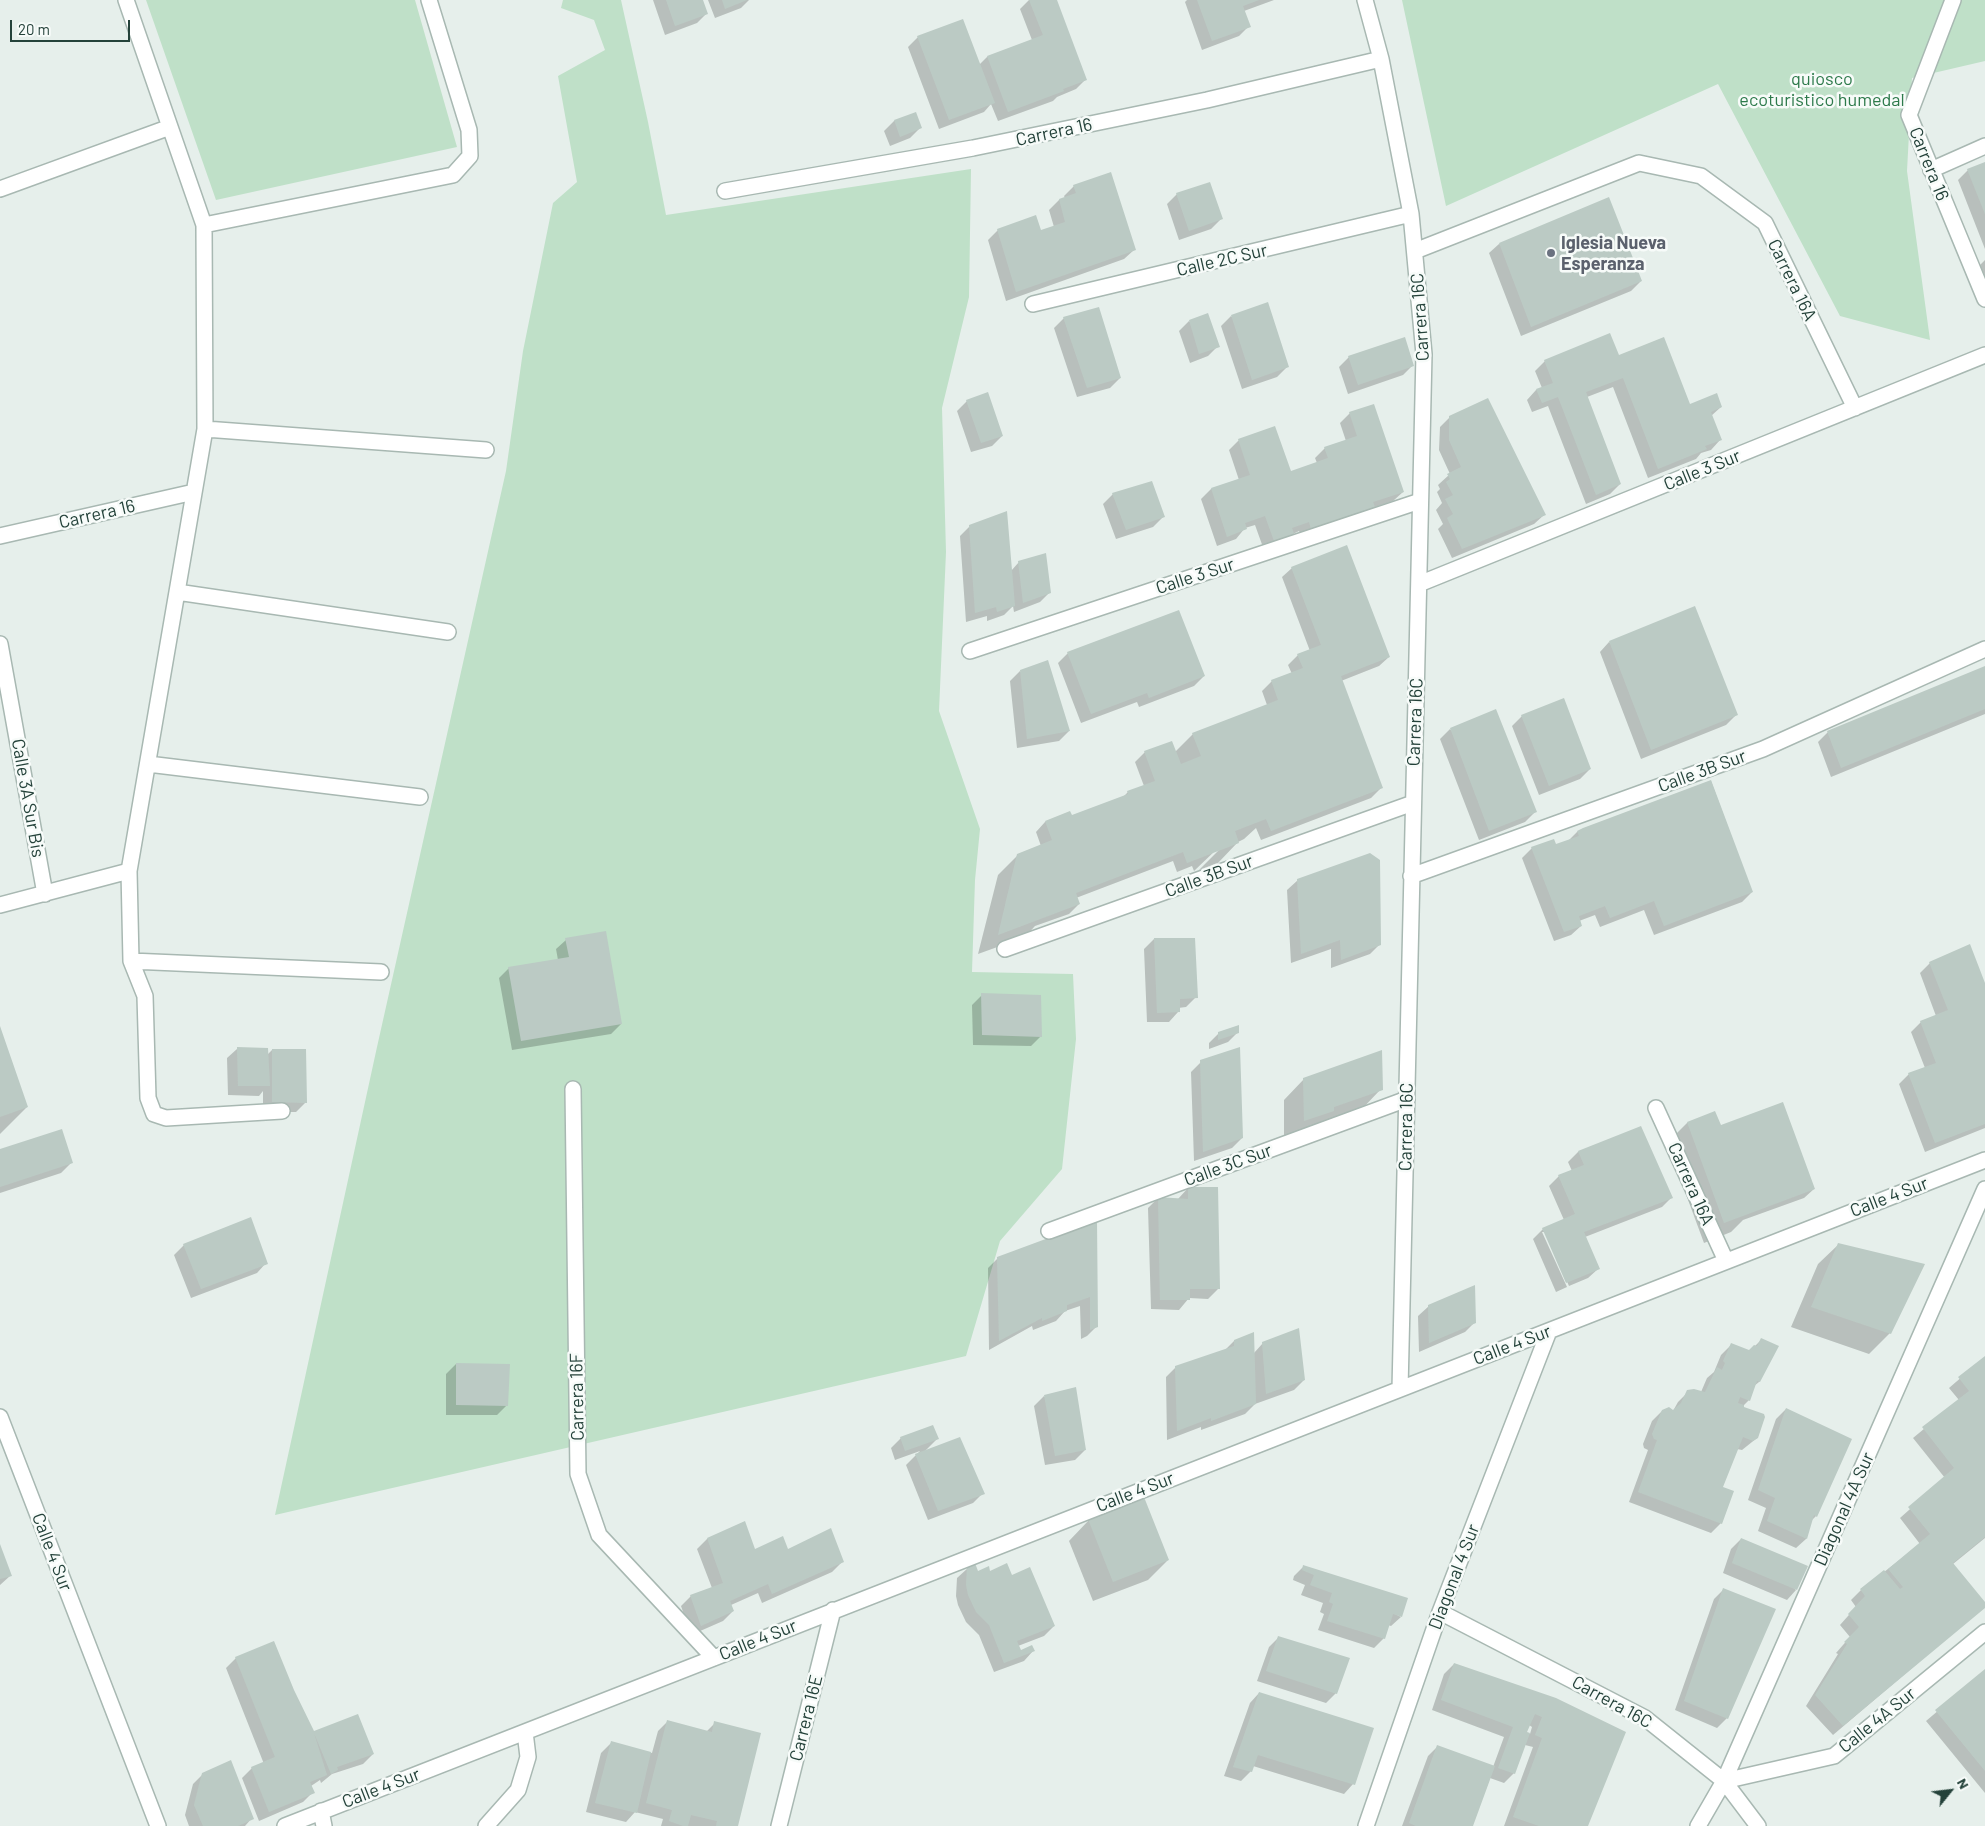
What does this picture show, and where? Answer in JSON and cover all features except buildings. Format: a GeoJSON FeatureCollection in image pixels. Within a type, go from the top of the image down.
{"type":"FeatureCollection","features":[{"type":"Feature","properties":{"kind":"street"},"geometry":{"type":"LineString","coordinates":[[126,0],[204,225],[205,429],[129,871],[132,961],[145,996],[148,1098],[154,1114],[166,1118],[282,1112]]}},
{"type":"Feature","properties":{"kind":"street"},"geometry":{"type":"LineString","coordinates":[[204,225],[453,175],[470,156],[469,130],[429,0]]}},
{"type":"Feature","properties":{"kind":"street","name":"Carrera 16C"},"geometry":{"type":"LineString","coordinates":[[1365,0],[1381,59],[1411,214],[1424,354],[1400,1389]]}},
{"type":"Feature","properties":{"kind":"street","name":"Carrera 16"},"geometry":{"type":"LineString","coordinates":[[1953,0],[1909,115],[1985,299]]}},
{"type":"Feature","properties":{"kind":"street","name":"Carrera 16"},"geometry":{"type":"LineString","coordinates":[[725,191],[973,148],[1207,100],[1381,59]]}},
{"type":"Feature","properties":{"kind":"street"},"geometry":{"type":"LineString","coordinates":[[0,189],[170,127]]}},
{"type":"Feature","properties":{"kind":"street"},"geometry":{"type":"LineString","coordinates":[[1932,170],[1985,146]]}},
{"type":"Feature","properties":{"kind":"street","name":"Carrera 16A"},"geometry":{"type":"LineString","coordinates":[[1414,251],[1640,163],[1701,176],[1765,223],[1855,408]]}},
{"type":"Feature","properties":{"kind":"street","name":"Calle 2C Sur"},"geometry":{"type":"LineString","coordinates":[[1033,304],[1411,214]]}},
{"type":"Feature","properties":{"kind":"street","name":"Calle 3 Sur"},"geometry":{"type":"LineString","coordinates":[[1419,584],[1985,355]]}},
{"type":"Feature","properties":{"kind":"street"},"geometry":{"type":"LineString","coordinates":[[205,429],[486,450]]}},
{"type":"Feature","properties":{"kind":"street","name":"Carrera 16"},"geometry":{"type":"LineString","coordinates":[[0,536],[194,492]]}},
{"type":"Feature","properties":{"kind":"street","name":"Calle 3 Sur"},"geometry":{"type":"LineString","coordinates":[[970,651],[1420,501]]}},
{"type":"Feature","properties":{"kind":"street"},"geometry":{"type":"LineString","coordinates":[[177,592],[448,632]]}},
{"type":"Feature","properties":{"kind":"street","name":"Calle 3A Sur Bis"},"geometry":{"type":"LineString","coordinates":[[0,644],[44,894]]}},
{"type":"Feature","properties":{"kind":"street","name":"Calle 3B Sur"},"geometry":{"type":"LineString","coordinates":[[1412,876],[1762,749],[1985,649]]}},
{"type":"Feature","properties":{"kind":"street"},"geometry":{"type":"LineString","coordinates":[[148,764],[420,797]]}},
{"type":"Feature","properties":{"kind":"street","name":"Calle 3B Sur"},"geometry":{"type":"LineString","coordinates":[[1005,949],[1413,803]]}},
{"type":"Feature","properties":{"kind":"street"},"geometry":{"type":"LineString","coordinates":[[0,905],[129,871]]}},
{"type":"Feature","properties":{"kind":"street"},"geometry":{"type":"LineString","coordinates":[[132,961],[381,972]]}},
{"type":"Feature","properties":{"kind":"street","name":"Carrera 16F"},"geometry":{"type":"LineString","coordinates":[[573,1088],[578,1474],[599,1535],[714,1658]]}},
{"type":"Feature","properties":{"kind":"street","name":"Calle 3C Sur"},"geometry":{"type":"LineString","coordinates":[[1049,1231],[1407,1099]]}},
{"type":"Feature","properties":{"kind":"street","name":"Carrera 16A"},"geometry":{"type":"LineString","coordinates":[[1656,1108],[1726,1261]]}},
{"type":"Feature","properties":{"kind":"street","name":"Calle 4 Sur"},"geometry":{"type":"LineString","coordinates":[[285,1826],[322,1819],[525,1732],[1985,1160]]}},
{"type":"Feature","properties":{"kind":"street","name":"Diagonal 4A Sur"},"geometry":{"type":"LineString","coordinates":[[1698,1826],[1724,1781],[1985,1189]]}},
{"type":"Feature","properties":{"kind":"street","name":"Diagonal 4 Sur"},"geometry":{"type":"LineString","coordinates":[[1366,1826],[1440,1612],[1549,1331]]}},
{"type":"Feature","properties":{"kind":"street","name":"Calle 4 Sur"},"geometry":{"type":"LineString","coordinates":[[0,1417],[158,1826]]}},
{"type":"Feature","properties":{"kind":"street","name":"Carrera 16E"},"geometry":{"type":"LineString","coordinates":[[779,1826],[833,1610]]}},
{"type":"Feature","properties":{"kind":"street","name":"Carrera 16C"},"geometry":{"type":"LineString","coordinates":[[1440,1612],[1645,1718],[1724,1781],[1758,1826]]}},
{"type":"Feature","properties":{"kind":"street","name":"Calle 4A Sur"},"geometry":{"type":"LineString","coordinates":[[1724,1781],[1834,1756],[1985,1632]]}},
{"type":"Feature","properties":{"kind":"street"},"geometry":{"type":"LineString","coordinates":[[486,1826],[518,1790],[528,1757],[525,1732]]}},
{"type":"Feature","properties":{"kind":"green space"},"geometry":{"type":"Polygon","coordinates":[[[146,0],[415,0],[457,147],[216,200],[146,0]]]}},
{"type":"Feature","properties":{"kind":"green space"},"geometry":{"type":"Polygon","coordinates":[[[563,0],[621,0],[666,215],[971,169],[969,297],[942,408],[946,552],[939,711],[980,829],[975,880],[972,972],[1073,974],[1076,1039],[1062,1169],[1000,1241],[966,1356],[275,1515],[377,1047],[506,471],[523,351],[553,203],[577,182],[558,76],[605,50],[594,20],[561,8],[563,0]]]}},
{"type":"Feature","properties":{"kind":"green space","name":"quiosco ecoturistico humedal"},"geometry":{"type":"Polygon","coordinates":[[[1402,0],[1985,0],[1985,61],[1912,78],[1907,171],[1930,340],[1840,316],[1718,84],[1446,206],[1402,0]]]}},
{"type":"Feature","properties":{"kind":"place","name":"Iglesia Nueva Esperanza"},"geometry":{"type":"Point","coordinates":[1551,253]}}]}
